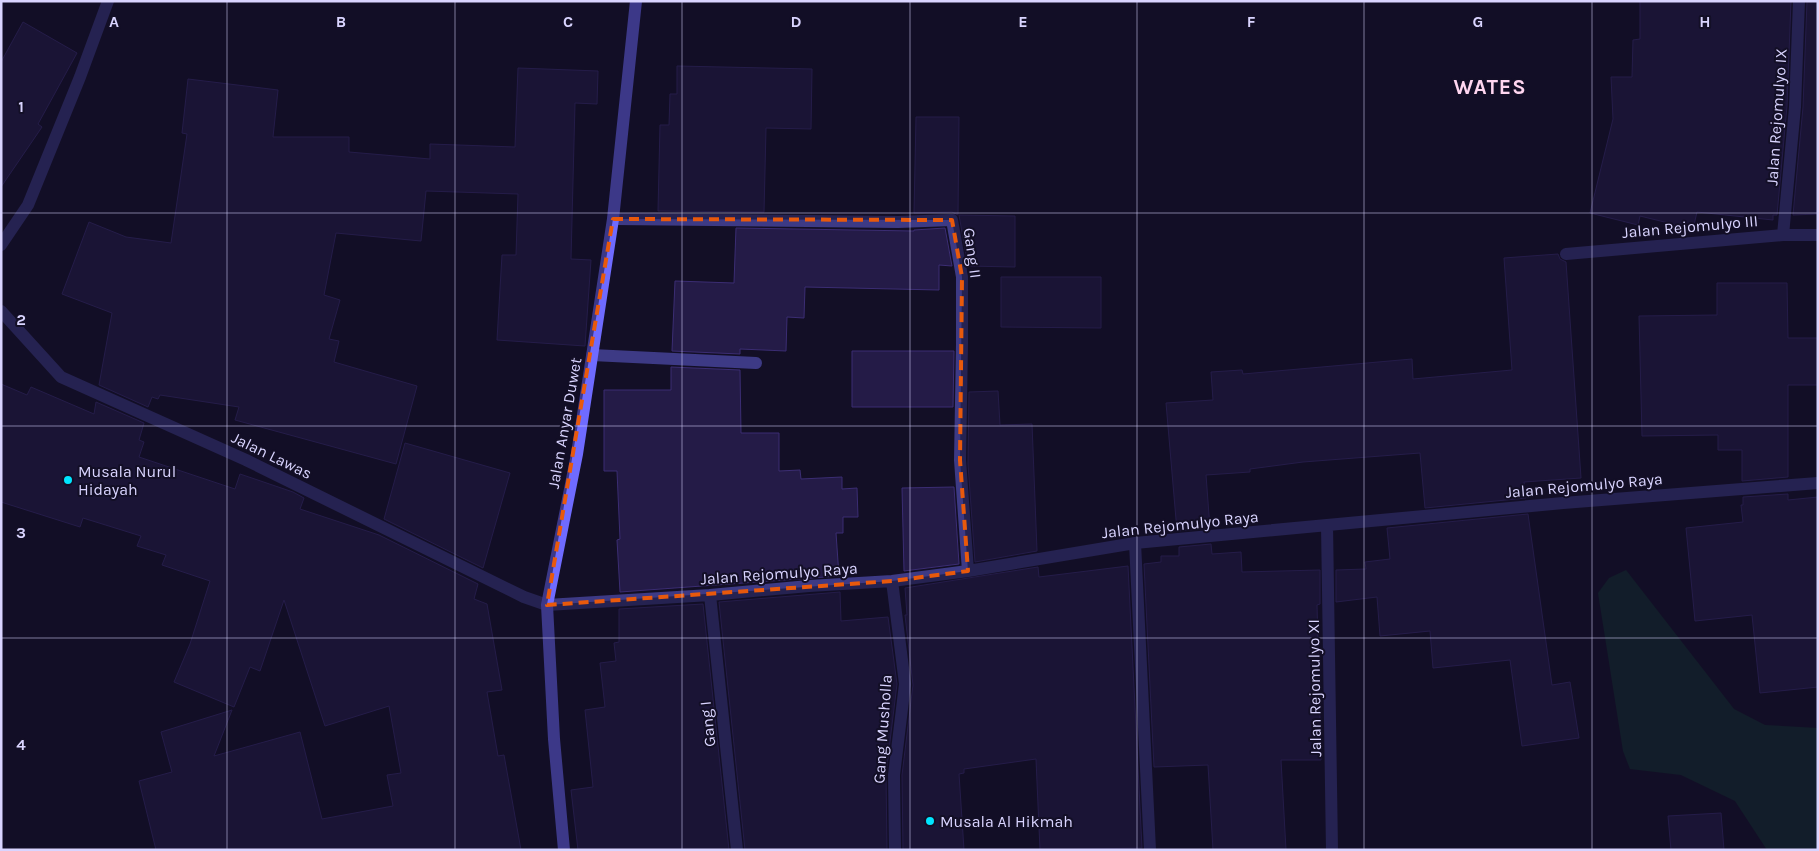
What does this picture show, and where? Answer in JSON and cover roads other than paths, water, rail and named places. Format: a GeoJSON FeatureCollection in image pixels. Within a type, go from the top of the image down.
{"type":"FeatureCollection","features":[{"type":"Feature","properties":{"kind":"street"},"geometry":{"type":"LineString","coordinates":[[1,245],[28,205],[80,77],[108,1]]}},
{"type":"Feature","properties":{"kind":"street","name":"Jalan Anyar Duwet"},"geometry":{"type":"LineString","coordinates":[[564,850],[554,739],[547,605],[577,454],[613,219],[636,1]]}},
{"type":"Feature","properties":{"kind":"street","name":"Jalan Rejomulyo IX"},"geometry":{"type":"LineString","coordinates":[[1783,235],[1795,107],[1799,1]]}},
{"type":"Feature","properties":{"kind":"street","name":"Gang II"},"geometry":{"type":"LineString","coordinates":[[613,219],[898,222],[952,220],[962,277],[960,460],[968,571]]}},
{"type":"Feature","properties":{"kind":"street","name":"Jalan Rejomulyo III"},"geometry":{"type":"LineString","coordinates":[[1566,254],[1783,235],[1818,235]]}},
{"type":"Feature","properties":{"kind":"street","name":"Jalan Lawas"},"geometry":{"type":"LineString","coordinates":[[1,311],[61,377],[246,460],[524,598],[547,605]]}},
{"type":"Feature","properties":{"kind":"street"},"geometry":{"type":"LineString","coordinates":[[592,355],[756,363]]}},
{"type":"Feature","properties":{"kind":"street","name":"Jalan Rejomulyo Raya"},"geometry":{"type":"LineString","coordinates":[[547,605],[892,581],[968,571],[1135,543],[1564,503],[1818,483]]}},
{"type":"Feature","properties":{"kind":"street","name":"Jalan Rejomulyo XI"},"geometry":{"type":"LineString","coordinates":[[1328,525],[1332,850]]}},
{"type":"Feature","properties":{"kind":"street"},"geometry":{"type":"LineString","coordinates":[[1135,543],[1150,850]]}},
{"type":"Feature","properties":{"kind":"street","name":"Gang Musholla"},"geometry":{"type":"LineString","coordinates":[[892,581],[905,684],[894,775],[895,850]]}},
{"type":"Feature","properties":{"kind":"street","name":"Gang I"},"geometry":{"type":"LineString","coordinates":[[710,595],[737,850]]}},
{"type":"Feature","properties":{"kind":"place","name":"Musala Nurul Hidayah"},"geometry":{"type":"Point","coordinates":[68,480]}},
{"type":"Feature","properties":{"kind":"place","name":"Musala Al Hikmah"},"geometry":{"type":"Point","coordinates":[930,821]}},
{"type":"Feature","properties":{"kind":"district","name":"WATES"},"geometry":{"type":"Point","coordinates":[1490,87]}}]}
